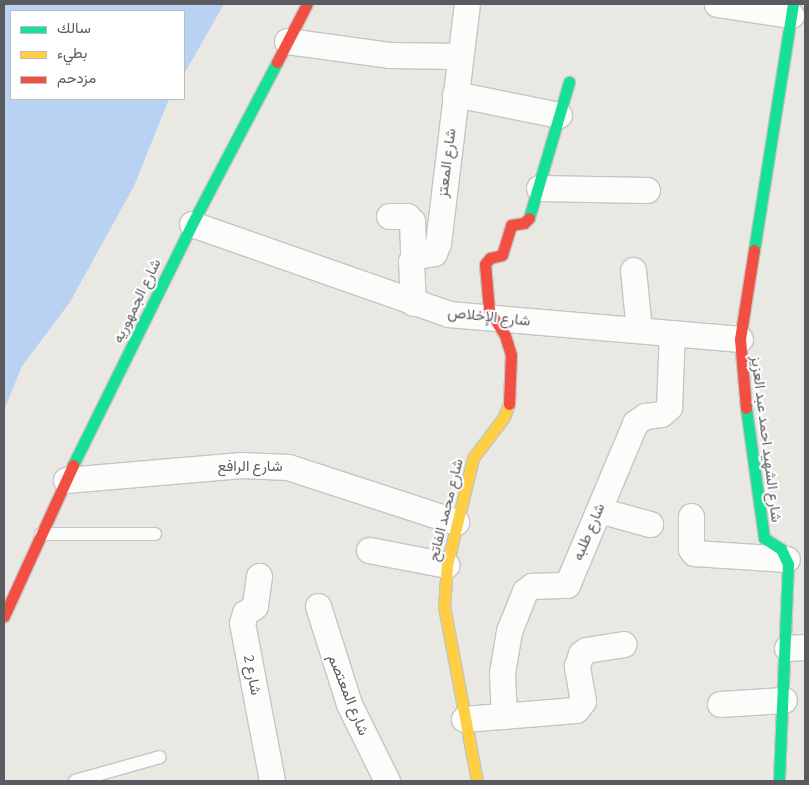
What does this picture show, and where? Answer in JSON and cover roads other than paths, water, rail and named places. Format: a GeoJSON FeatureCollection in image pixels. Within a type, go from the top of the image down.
{"type":"FeatureCollection","features":[{"type":"Feature","properties":{"kind":"street","name":"شارع الجمهوريه"},"geometry":{"type":"LineString","coordinates":[[4,616],[66,480],[192,224],[307,4]]}},
{"type":"Feature","properties":{"kind":"street","name":"شارع المعتز"},"geometry":{"type":"LineString","coordinates":[[413,258],[429,256],[436,248],[467,4]]}},
{"type":"Feature","properties":{"kind":"street"},"geometry":{"type":"LineString","coordinates":[[717,4],[792,10]]}},
{"type":"Feature","properties":{"kind":"street","name":"شارع الشهيد احمد عبد العزيز"},"geometry":{"type":"LineString","coordinates":[[792,10],[740,339],[740,375],[764,538],[792,554]]}},
{"type":"Feature","properties":{"kind":"street"},"geometry":{"type":"LineString","coordinates":[[287,41],[389,55],[460,56]]}},
{"type":"Feature","properties":{"kind":"street","name":"شارع محمد الفاتح"},"geometry":{"type":"LineString","coordinates":[[477,781],[445,615],[447,565],[473,458],[504,417],[511,398],[511,355],[505,336],[487,302],[485,264],[490,258],[502,255],[511,225],[524,223],[531,216],[569,82]]}},
{"type":"Feature","properties":{"kind":"street"},"geometry":{"type":"LineString","coordinates":[[455,94],[559,115]]}},
{"type":"Feature","properties":{"kind":"street"},"geometry":{"type":"LineString","coordinates":[[540,188],[647,190]]}},
{"type":"Feature","properties":{"kind":"street"},"geometry":{"type":"LineString","coordinates":[[389,216],[407,216],[412,221],[413,303]]}},
{"type":"Feature","properties":{"kind":"street","name":"شارع الإخلاص"},"geometry":{"type":"LineString","coordinates":[[192,224],[413,303],[449,314],[740,339]]}},
{"type":"Feature","properties":{"kind":"street"},"geometry":{"type":"LineString","coordinates":[[633,270],[639,330]]}},
{"type":"Feature","properties":{"kind":"street","name":"شارع طلبه"},"geometry":{"type":"LineString","coordinates":[[504,716],[502,673],[509,631],[525,591],[532,586],[568,585],[635,423],[645,416],[661,414],[669,407],[672,333]]}},
{"type":"Feature","properties":{"kind":"street","name":"شارع الرافع"},"geometry":{"type":"LineString","coordinates":[[66,480],[241,465],[288,466],[456,522]]}},
{"type":"Feature","properties":{"kind":"street"},"geometry":{"type":"LineString","coordinates":[[599,510],[650,524]]}},
{"type":"Feature","properties":{"kind":"street"},"geometry":{"type":"LineString","coordinates":[[691,516],[691,549],[694,554],[792,554],[796,648],[784,700],[779,781]]}},
{"type":"Feature","properties":{"kind":"street"},"geometry":{"type":"LineString","coordinates":[[369,550],[447,565]]}},
{"type":"Feature","properties":{"kind":"street","name":"شارع 2"},"geometry":{"type":"LineString","coordinates":[[259,576],[255,606],[245,613],[242,623],[272,781]]}},
{"type":"Feature","properties":{"kind":"street","name":"شارع المعتصم"},"geometry":{"type":"LineString","coordinates":[[318,606],[349,704],[387,781]]}},
{"type":"Feature","properties":{"kind":"street"},"geometry":{"type":"LineString","coordinates":[[464,719],[576,710],[582,701],[577,666],[581,654],[586,650],[624,644]]}},
{"type":"Feature","properties":{"kind":"street"},"geometry":{"type":"LineString","coordinates":[[720,704],[784,700]]}},
{"type":"Feature","properties":{"kind":"lane"},"geometry":{"type":"LineString","coordinates":[[42,534],[155,534]]}},
{"type":"Feature","properties":{"kind":"lane"},"geometry":{"type":"LineString","coordinates":[[75,781],[160,757]]}},
{"type":"Feature","properties":{"kind":"water"},"geometry":{"type":"Polygon","coordinates":[[[4,4],[224,4],[185,72],[185,10],[10,10],[10,100],[169,100],[134,186],[70,302],[22,366],[4,410],[4,4]]]}}]}
